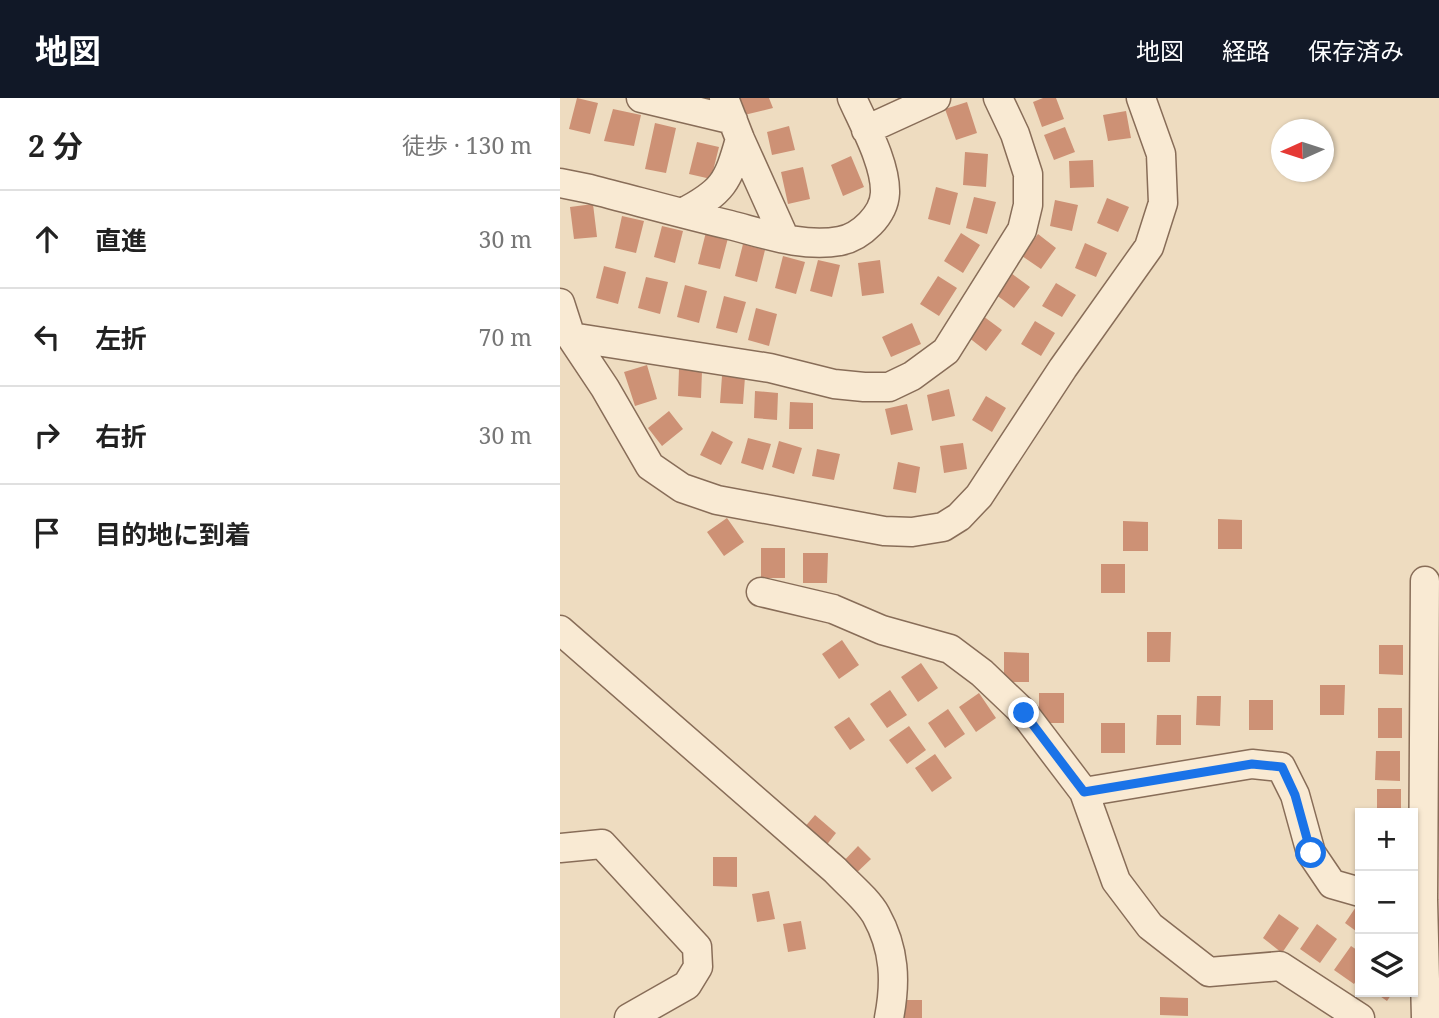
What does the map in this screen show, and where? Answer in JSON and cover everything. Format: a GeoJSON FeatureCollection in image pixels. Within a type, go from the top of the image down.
{"type":"FeatureCollection","features":[{"type":"Feature","properties":{"kind":"street"},"geometry":{"type":"LineString","coordinates":[[641,98],[732,119]]}},
{"type":"Feature","properties":{"kind":"street"},"geometry":{"type":"LineString","coordinates":[[560,183],[785,239],[820,243],[843,241],[860,232],[878,215],[885,195],[882,171],[852,98]]}},
{"type":"Feature","properties":{"kind":"street"},"geometry":{"type":"LineString","coordinates":[[866,130],[936,98]]}},
{"type":"Feature","properties":{"kind":"street"},"geometry":{"type":"LineString","coordinates":[[571,337],[770,368],[834,384],[889,387],[912,376],[946,351],[1022,230],[1028,205],[1028,174],[1015,134],[998,98]]}},
{"type":"Feature","properties":{"kind":"street"},"geometry":{"type":"LineString","coordinates":[[560,303],[571,337],[605,388],[650,466],[682,488],[716,500],[884,531],[943,527],[959,517],[979,496],[1063,368],[1149,247],[1163,203],[1161,154],[1141,98]]}},
{"type":"Feature","properties":{"kind":"street"},"geometry":{"type":"LineString","coordinates":[[682,214],[706,201],[727,180],[732,119]]}},
{"type":"Feature","properties":{"kind":"street"},"geometry":{"type":"LineString","coordinates":[[732,119],[785,239]]}},
{"type":"Feature","properties":{"kind":"street"},"geometry":{"type":"LineString","coordinates":[[1425,581],[1418,900],[1426,1018]]}},
{"type":"Feature","properties":{"kind":"street"},"geometry":{"type":"LineString","coordinates":[[761,592],[833,609],[882,631],[950,649],[982,673],[1024,713],[1084,792],[1116,881],[1150,926],[1209,972],[1280,966],[1360,1018]]}},
{"type":"Feature","properties":{"kind":"street"},"geometry":{"type":"LineString","coordinates":[[560,629],[835,870],[876,914],[891,951],[895,988],[889,1018]]}},
{"type":"Feature","properties":{"kind":"street"},"geometry":{"type":"LineString","coordinates":[[1084,792],[1252,764],[1282,767],[1295,795],[1311,853],[1332,884],[1355,891]]}},
{"type":"Feature","properties":{"kind":"street"},"geometry":{"type":"LineString","coordinates":[[560,848],[602,844],[697,947],[698,967],[687,985],[629,1018]]}},
{"type":"Feature","properties":{"kind":"building"},"geometry":{"type":"Polygon","coordinates":[[[577,98],[598,103],[590,134],[569,129],[577,98]]]}},
{"type":"Feature","properties":{"kind":"building"},"geometry":{"type":"Polygon","coordinates":[[[736,98],[769,98],[773,108],[740,116],[736,98]]]}},
{"type":"Feature","properties":{"kind":"building"},"geometry":{"type":"Polygon","coordinates":[[[1043,98],[1056,98],[1064,119],[1042,127],[1033,102],[1043,98]]]}},
{"type":"Feature","properties":{"kind":"building"},"geometry":{"type":"Polygon","coordinates":[[[967,102],[977,133],[956,140],[945,109],[967,102]]]}},
{"type":"Feature","properties":{"kind":"building"},"geometry":{"type":"Polygon","coordinates":[[[613,109],[641,115],[634,146],[604,141],[613,109]]]}},
{"type":"Feature","properties":{"kind":"building"},"geometry":{"type":"Polygon","coordinates":[[[1126,111],[1131,138],[1108,141],[1103,115],[1126,111]]]}},
{"type":"Feature","properties":{"kind":"building"},"geometry":{"type":"Polygon","coordinates":[[[655,123],[676,128],[666,173],[645,169],[655,123]]]}},
{"type":"Feature","properties":{"kind":"building"},"geometry":{"type":"Polygon","coordinates":[[[789,126],[795,150],[772,155],[767,132],[789,126]]]}},
{"type":"Feature","properties":{"kind":"building"},"geometry":{"type":"Polygon","coordinates":[[[1065,127],[1075,152],[1054,160],[1044,135],[1065,127]]]}},
{"type":"Feature","properties":{"kind":"building"},"geometry":{"type":"Polygon","coordinates":[[[697,142],[719,147],[711,179],[689,174],[697,142]]]}},
{"type":"Feature","properties":{"kind":"building"},"geometry":{"type":"Polygon","coordinates":[[[965,152],[988,154],[986,187],[963,185],[965,152]]]}},
{"type":"Feature","properties":{"kind":"building"},"geometry":{"type":"Polygon","coordinates":[[[851,156],[864,187],[843,196],[831,165],[851,156]]]}},
{"type":"Feature","properties":{"kind":"building"},"geometry":{"type":"Polygon","coordinates":[[[1093,160],[1094,187],[1070,188],[1069,161],[1093,160]]]}},
{"type":"Feature","properties":{"kind":"building"},"geometry":{"type":"Polygon","coordinates":[[[803,167],[810,199],[788,204],[781,172],[803,167]]]}},
{"type":"Feature","properties":{"kind":"building"},"geometry":{"type":"Polygon","coordinates":[[[936,187],[958,193],[950,225],[928,219],[936,187]]]}},
{"type":"Feature","properties":{"kind":"building"},"geometry":{"type":"Polygon","coordinates":[[[974,197],[996,202],[987,234],[966,228],[974,197]]]}},
{"type":"Feature","properties":{"kind":"building"},"geometry":{"type":"Polygon","coordinates":[[[1107,198],[1129,207],[1118,232],[1097,223],[1107,198]]]}},
{"type":"Feature","properties":{"kind":"building"},"geometry":{"type":"Polygon","coordinates":[[[1055,200],[1078,205],[1072,231],[1050,226],[1055,200]]]}},
{"type":"Feature","properties":{"kind":"building"},"geometry":{"type":"Polygon","coordinates":[[[593,204],[597,237],[574,239],[570,207],[593,204]]]}},
{"type":"Feature","properties":{"kind":"building"},"geometry":{"type":"Polygon","coordinates":[[[622,216],[644,221],[636,253],[615,248],[622,216]]]}},
{"type":"Feature","properties":{"kind":"building"},"geometry":{"type":"Polygon","coordinates":[[[662,226],[683,231],[675,263],[654,257],[662,226]]]}},
{"type":"Feature","properties":{"kind":"building"},"geometry":{"type":"Polygon","coordinates":[[[706,232],[728,238],[720,269],[698,264],[706,232]]]}},
{"type":"Feature","properties":{"kind":"building"},"geometry":{"type":"Polygon","coordinates":[[[961,233],[980,245],[963,273],[944,261],[961,233]]]}},
{"type":"Feature","properties":{"kind":"building"},"geometry":{"type":"Polygon","coordinates":[[[1038,234],[1056,248],[1041,269],[1022,256],[1038,234]]]}},
{"type":"Feature","properties":{"kind":"building"},"geometry":{"type":"Polygon","coordinates":[[[1085,243],[1107,253],[1096,277],[1075,268],[1085,243]]]}},
{"type":"Feature","properties":{"kind":"building"},"geometry":{"type":"Polygon","coordinates":[[[743,244],[765,250],[757,282],[735,276],[743,244]]]}},
{"type":"Feature","properties":{"kind":"building"},"geometry":{"type":"Polygon","coordinates":[[[783,256],[805,262],[796,294],[775,288],[783,256]]]}},
{"type":"Feature","properties":{"kind":"building"},"geometry":{"type":"Polygon","coordinates":[[[818,260],[840,265],[832,297],[810,291],[818,260]]]}},
{"type":"Feature","properties":{"kind":"building"},"geometry":{"type":"Polygon","coordinates":[[[880,260],[884,293],[862,296],[858,263],[880,260]]]}},
{"type":"Feature","properties":{"kind":"building"},"geometry":{"type":"Polygon","coordinates":[[[604,266],[626,272],[618,304],[596,298],[604,266]]]}},
{"type":"Feature","properties":{"kind":"building"},"geometry":{"type":"Polygon","coordinates":[[[1011,273],[1030,287],[1014,308],[995,294],[1011,273]]]}},
{"type":"Feature","properties":{"kind":"building"},"geometry":{"type":"Polygon","coordinates":[[[938,276],[957,288],[939,316],[920,304],[938,276]]]}},
{"type":"Feature","properties":{"kind":"building"},"geometry":{"type":"Polygon","coordinates":[[[646,277],[668,282],[660,314],[638,308],[646,277]]]}},
{"type":"Feature","properties":{"kind":"building"},"geometry":{"type":"Polygon","coordinates":[[[1056,283],[1076,295],[1062,317],[1042,306],[1056,283]]]}},
{"type":"Feature","properties":{"kind":"building"},"geometry":{"type":"Polygon","coordinates":[[[685,285],[707,291],[699,323],[677,317],[685,285]]]}},
{"type":"Feature","properties":{"kind":"building"},"geometry":{"type":"Polygon","coordinates":[[[724,296],[746,302],[737,333],[716,328],[724,296]]]}},
{"type":"Feature","properties":{"kind":"building"},"geometry":{"type":"Polygon","coordinates":[[[756,308],[777,314],[769,346],[748,340],[756,308]]]}},
{"type":"Feature","properties":{"kind":"building"},"geometry":{"type":"Polygon","coordinates":[[[983,316],[1002,330],[986,351],[968,337],[983,316]]]}},
{"type":"Feature","properties":{"kind":"building"},"geometry":{"type":"Polygon","coordinates":[[[1035,321],[1055,333],[1041,356],[1021,344],[1035,321]]]}},
{"type":"Feature","properties":{"kind":"building"},"geometry":{"type":"Polygon","coordinates":[[[912,323],[921,344],[891,357],[882,337],[912,323]]]}},
{"type":"Feature","properties":{"kind":"building"},"geometry":{"type":"Polygon","coordinates":[[[647,365],[657,399],[635,406],[624,372],[647,365]]]}},
{"type":"Feature","properties":{"kind":"building"},"geometry":{"type":"Polygon","coordinates":[[[679,369],[702,371],[701,398],[678,396],[679,369]]]}},
{"type":"Feature","properties":{"kind":"building"},"geometry":{"type":"Polygon","coordinates":[[[722,376],[745,377],[743,404],[720,403],[722,376]]]}},
{"type":"Feature","properties":{"kind":"building"},"geometry":{"type":"Polygon","coordinates":[[[949,389],[955,416],[932,421],[927,395],[949,389]]]}},
{"type":"Feature","properties":{"kind":"building"},"geometry":{"type":"Polygon","coordinates":[[[755,391],[778,393],[777,420],[754,418],[755,391]]]}},
{"type":"Feature","properties":{"kind":"building"},"geometry":{"type":"Polygon","coordinates":[[[986,396],[1006,408],[992,432],[972,420],[986,396]]]}},
{"type":"Feature","properties":{"kind":"building"},"geometry":{"type":"Polygon","coordinates":[[[790,402],[813,403],[813,429],[789,429],[790,402]]]}},
{"type":"Feature","properties":{"kind":"building"},"geometry":{"type":"Polygon","coordinates":[[[907,404],[913,430],[891,435],[885,409],[907,404]]]}},
{"type":"Feature","properties":{"kind":"building"},"geometry":{"type":"Polygon","coordinates":[[[669,411],[683,429],[662,446],[648,428],[669,411]]]}},
{"type":"Feature","properties":{"kind":"building"},"geometry":{"type":"Polygon","coordinates":[[[712,431],[733,442],[721,465],[700,455],[712,431]]]}},
{"type":"Feature","properties":{"kind":"building"},"geometry":{"type":"Polygon","coordinates":[[[748,438],[771,444],[763,470],[741,463],[748,438]]]}},
{"type":"Feature","properties":{"kind":"building"},"geometry":{"type":"Polygon","coordinates":[[[779,441],[802,448],[794,474],[772,467],[779,441]]]}},
{"type":"Feature","properties":{"kind":"building"},"geometry":{"type":"Polygon","coordinates":[[[963,443],[967,469],[944,473],[940,446],[963,443]]]}},
{"type":"Feature","properties":{"kind":"building"},"geometry":{"type":"Polygon","coordinates":[[[817,449],[840,454],[834,480],[812,476],[817,449]]]}},
{"type":"Feature","properties":{"kind":"building"},"geometry":{"type":"Polygon","coordinates":[[[898,462],[920,467],[916,493],[893,489],[898,462]]]}},
{"type":"Feature","properties":{"kind":"building"},"geometry":{"type":"Polygon","coordinates":[[[727,518],[744,542],[724,556],[707,532],[727,518]]]}},
{"type":"Feature","properties":{"kind":"building"},"geometry":{"type":"Polygon","coordinates":[[[1218,519],[1242,520],[1242,549],[1218,549],[1218,519]]]}},
{"type":"Feature","properties":{"kind":"building"},"geometry":{"type":"Polygon","coordinates":[[[1123,521],[1148,522],[1148,551],[1123,551],[1123,521]]]}},
{"type":"Feature","properties":{"kind":"building"},"geometry":{"type":"Polygon","coordinates":[[[761,548],[785,548],[785,578],[761,578],[761,548]]]}},
{"type":"Feature","properties":{"kind":"building"},"geometry":{"type":"Polygon","coordinates":[[[803,553],[828,553],[827,583],[803,583],[803,553]]]}},
{"type":"Feature","properties":{"kind":"building"},"geometry":{"type":"Polygon","coordinates":[[[1101,564],[1125,564],[1125,593],[1101,593],[1101,564]]]}},
{"type":"Feature","properties":{"kind":"building"},"geometry":{"type":"Polygon","coordinates":[[[1147,632],[1171,632],[1170,662],[1147,662],[1147,632]]]}},
{"type":"Feature","properties":{"kind":"building"},"geometry":{"type":"Polygon","coordinates":[[[842,640],[859,665],[839,679],[822,654],[842,640]]]}},
{"type":"Feature","properties":{"kind":"building"},"geometry":{"type":"Polygon","coordinates":[[[1379,645],[1403,645],[1403,675],[1379,674],[1379,645]]]}},
{"type":"Feature","properties":{"kind":"building"},"geometry":{"type":"Polygon","coordinates":[[[1004,652],[1029,653],[1029,682],[1004,682],[1004,652]]]}},
{"type":"Feature","properties":{"kind":"building"},"geometry":{"type":"Polygon","coordinates":[[[921,663],[938,688],[918,702],[901,677],[921,663]]]}},
{"type":"Feature","properties":{"kind":"building"},"geometry":{"type":"Polygon","coordinates":[[[1320,685],[1345,685],[1344,715],[1320,715],[1320,685]]]}},
{"type":"Feature","properties":{"kind":"building"},"geometry":{"type":"Polygon","coordinates":[[[890,690],[907,715],[887,728],[870,704],[890,690]]]}},
{"type":"Feature","properties":{"kind":"building"},"geometry":{"type":"Polygon","coordinates":[[[979,693],[996,718],[976,732],[959,707],[979,693]]]}},
{"type":"Feature","properties":{"kind":"building"},"geometry":{"type":"Polygon","coordinates":[[[1039,693],[1064,693],[1064,723],[1039,723],[1039,693]]]}},
{"type":"Feature","properties":{"kind":"building"},"geometry":{"type":"Polygon","coordinates":[[[1197,696],[1221,696],[1220,726],[1196,725],[1197,696]]]}},
{"type":"Feature","properties":{"kind":"building"},"geometry":{"type":"Polygon","coordinates":[[[1249,700],[1273,700],[1273,730],[1249,730],[1249,700]]]}},
{"type":"Feature","properties":{"kind":"building"},"geometry":{"type":"Polygon","coordinates":[[[1378,708],[1402,708],[1402,738],[1378,738],[1378,708]]]}},
{"type":"Feature","properties":{"kind":"building"},"geometry":{"type":"Polygon","coordinates":[[[948,709],[965,734],[945,748],[928,723],[948,709]]]}},
{"type":"Feature","properties":{"kind":"building"},"geometry":{"type":"Polygon","coordinates":[[[1157,715],[1181,715],[1181,745],[1156,745],[1157,715]]]}},
{"type":"Feature","properties":{"kind":"building"},"geometry":{"type":"Polygon","coordinates":[[[849,717],[865,740],[850,750],[834,727],[849,717]]]}},
{"type":"Feature","properties":{"kind":"building"},"geometry":{"type":"Polygon","coordinates":[[[1101,723],[1125,723],[1125,753],[1101,753],[1101,723]]]}},
{"type":"Feature","properties":{"kind":"building"},"geometry":{"type":"Polygon","coordinates":[[[909,726],[926,750],[907,764],[889,740],[909,726]]]}},
{"type":"Feature","properties":{"kind":"building"},"geometry":{"type":"Polygon","coordinates":[[[1376,751],[1400,751],[1400,781],[1375,780],[1376,751]]]}},
{"type":"Feature","properties":{"kind":"building"},"geometry":{"type":"Polygon","coordinates":[[[935,754],[952,778],[932,792],[915,768],[935,754]]]}},
{"type":"Feature","properties":{"kind":"building"},"geometry":{"type":"Polygon","coordinates":[[[1377,789],[1401,789],[1401,808],[1377,808],[1377,789]]]}},
{"type":"Feature","properties":{"kind":"building"},"geometry":{"type":"Polygon","coordinates":[[[815,815],[836,833],[825,847],[803,829],[815,815]]]}},
{"type":"Feature","properties":{"kind":"building"},"geometry":{"type":"Polygon","coordinates":[[[858,846],[871,859],[851,878],[839,866],[858,846]]]}},
{"type":"Feature","properties":{"kind":"building"},"geometry":{"type":"Polygon","coordinates":[[[713,857],[737,857],[737,887],[713,886],[713,857]]]}},
{"type":"Feature","properties":{"kind":"building"},"geometry":{"type":"Polygon","coordinates":[[[769,891],[775,919],[757,922],[752,894],[769,891]]]}},
{"type":"Feature","properties":{"kind":"building"},"geometry":{"type":"Polygon","coordinates":[[[1355,908],[1355,930],[1345,923],[1355,908]]]}},
{"type":"Feature","properties":{"kind":"building"},"geometry":{"type":"Polygon","coordinates":[[[1279,914],[1299,928],[1282,953],[1263,938],[1279,914]]]}},
{"type":"Feature","properties":{"kind":"building"},"geometry":{"type":"Polygon","coordinates":[[[801,921],[806,949],[788,952],[783,924],[801,921]]]}},
{"type":"Feature","properties":{"kind":"building"},"geometry":{"type":"Polygon","coordinates":[[[1317,924],[1337,939],[1320,963],[1300,949],[1317,924]]]}},
{"type":"Feature","properties":{"kind":"building"},"geometry":{"type":"Polygon","coordinates":[[[1351,946],[1355,949],[1354,984],[1334,970],[1351,946]]]}},
{"type":"Feature","properties":{"kind":"building"},"geometry":{"type":"Polygon","coordinates":[[[1160,997],[1188,998],[1188,1016],[1160,1015],[1160,997]]]}},
{"type":"Feature","properties":{"kind":"building"},"geometry":{"type":"Polygon","coordinates":[[[894,1000],[922,1000],[922,1018],[894,1018],[894,1000]]]}},
{"type":"Feature","properties":{"kind":"route"},"geometry":{"type":"LineString","coordinates":[[1024,713],[1084,792],[1252,764],[1282,767],[1295,795],[1311,853]]}}]}
